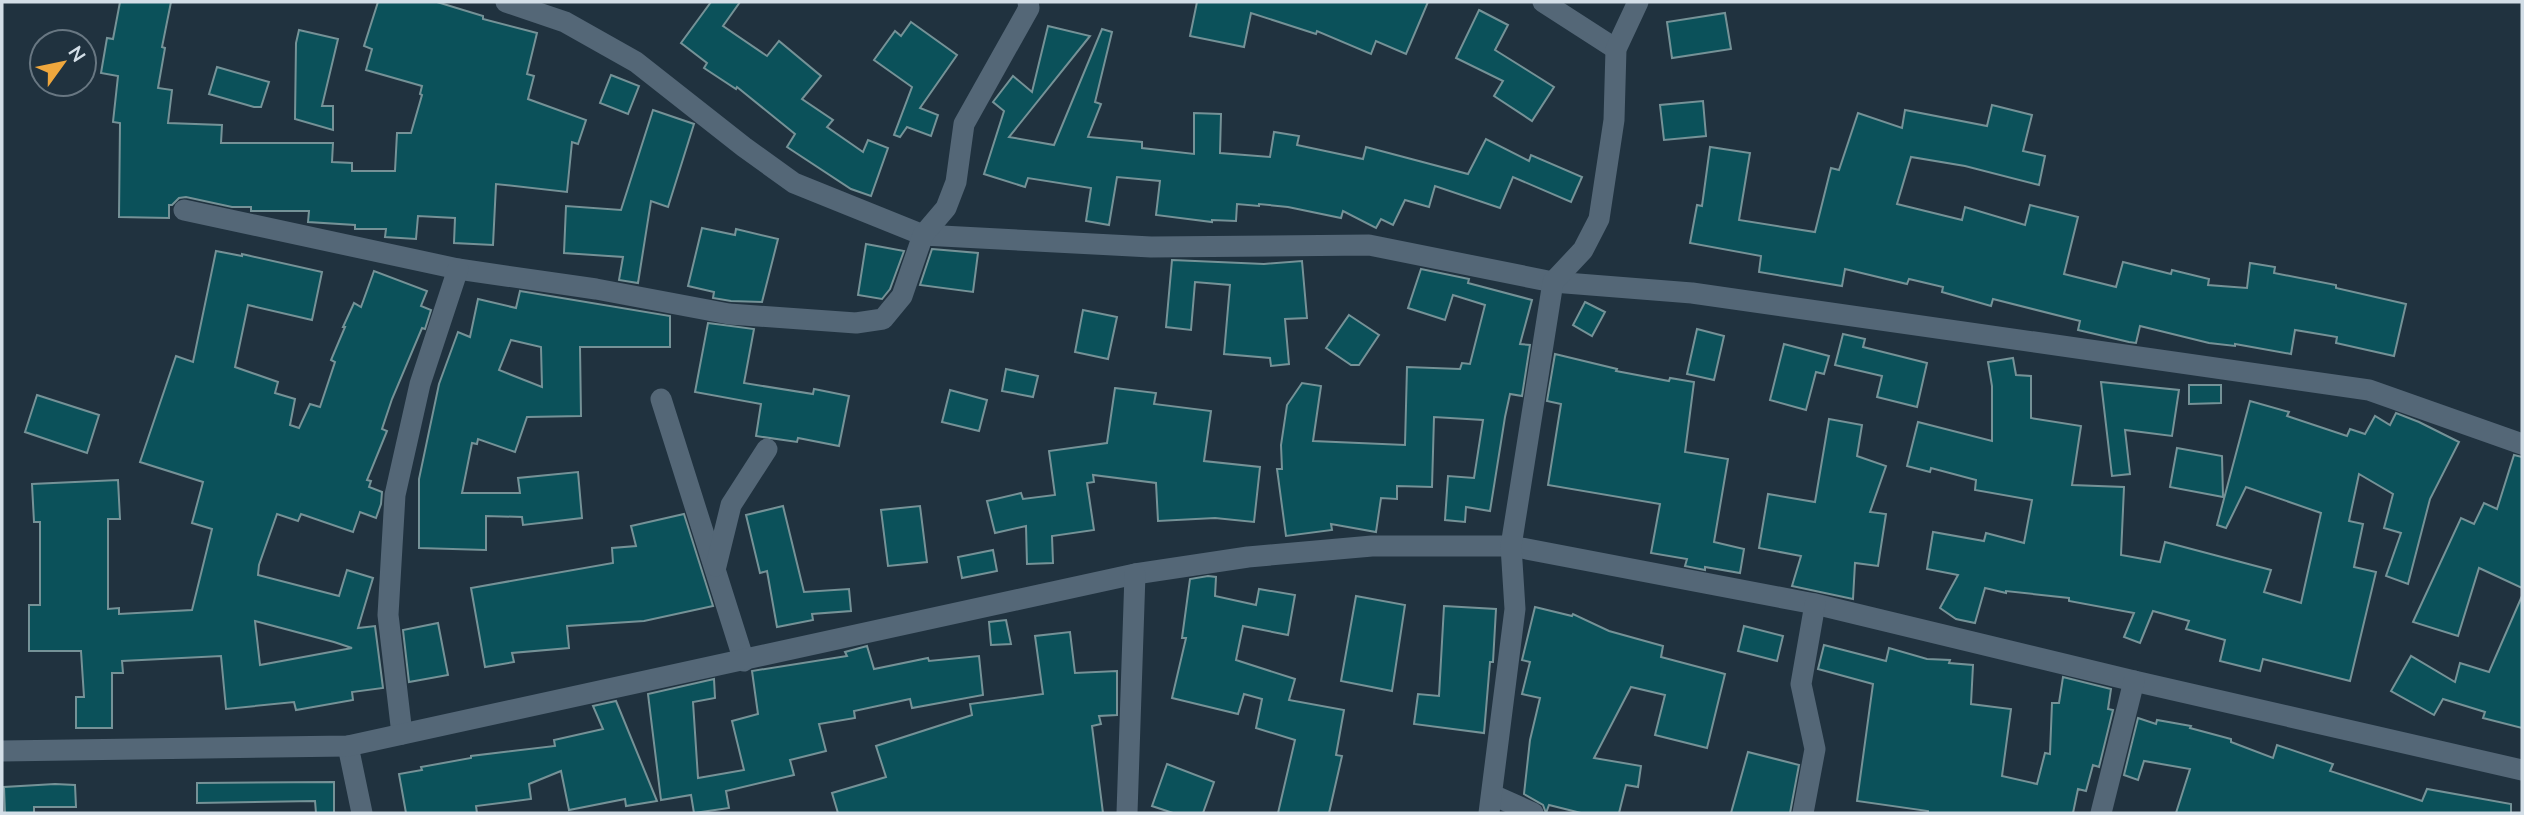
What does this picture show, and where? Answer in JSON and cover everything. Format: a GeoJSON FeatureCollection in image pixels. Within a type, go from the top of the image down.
{"type":"FeatureCollection","features":[{"type":"Feature","properties":{"kind":"street"},"geometry":{"type":"LineString","coordinates":[[506,2],[565,22],[636,62],[794,183],[923,236],[1151,247],[1369,245],[1553,282],[1692,293],[2369,390],[2522,444]]}},
{"type":"Feature","properties":{"kind":"street"},"geometry":{"type":"LineString","coordinates":[[184,210],[458,268],[596,289],[729,314],[856,323],[883,318],[902,296],[923,236],[946,208],[956,182],[964,124],[1029,8],[1028,2]]}},
{"type":"Feature","properties":{"kind":"street"},"geometry":{"type":"LineString","coordinates":[[1543,2],[1616,49]]}},
{"type":"Feature","properties":{"kind":"street"},"geometry":{"type":"LineString","coordinates":[[1533,813],[1491,804],[1515,609],[1511,546],[1553,282],[1583,250],[1599,219],[1614,120],[1616,49],[1638,2]]}},
{"type":"Feature","properties":{"kind":"street"},"geometry":{"type":"LineString","coordinates":[[402,734],[388,615],[395,495],[420,384],[458,268]]}},
{"type":"Feature","properties":{"kind":"street"},"geometry":{"type":"LineString","coordinates":[[661,399],[744,661]]}},
{"type":"Feature","properties":{"kind":"street"},"geometry":{"type":"LineString","coordinates":[[716,568],[731,505],[768,449]]}},
{"type":"Feature","properties":{"kind":"street"},"geometry":{"type":"LineString","coordinates":[[2,751],[348,746],[1135,574],[1248,557],[1372,547],[1511,546],[1815,604],[2522,770]]}},
{"type":"Feature","properties":{"kind":"street"},"geometry":{"type":"LineString","coordinates":[[1127,813],[1135,574]]}},
{"type":"Feature","properties":{"kind":"street"},"geometry":{"type":"LineString","coordinates":[[1803,813],[1815,749],[1801,684],[1815,604]]}},
{"type":"Feature","properties":{"kind":"street"},"geometry":{"type":"LineString","coordinates":[[2101,813],[2134,681]]}},
{"type":"Feature","properties":{"kind":"street"},"geometry":{"type":"LineString","coordinates":[[348,746],[362,813]]}},
{"type":"Feature","properties":{"kind":"building"},"geometry":{"type":"Polygon","coordinates":[[[120,2],[171,2],[162,47],[165,48],[158,88],[172,90],[168,123],[222,125],[221,143],[333,143],[332,162],[352,163],[352,171],[395,171],[397,133],[411,133],[422,95],[422,86],[366,70],[372,49],[364,46],[378,2],[437,2],[483,16],[483,19],[537,33],[527,74],[534,76],[528,99],[586,120],[578,144],[572,142],[567,192],[496,184],[493,245],[454,243],[455,218],[418,216],[416,239],[385,237],[386,229],[355,229],[355,225],[308,222],[309,211],[251,211],[251,207],[232,207],[186,197],[169,205],[169,218],[119,217],[120,123],[113,122],[118,76],[101,73],[107,38],[113,39],[120,2]]]}},
{"type":"Feature","properties":{"kind":"building"},"geometry":{"type":"Polygon","coordinates":[[[711,2],[740,2],[723,26],[767,56],[779,41],[821,76],[802,99],[833,120],[827,127],[863,152],[868,140],[888,148],[871,196],[851,189],[787,147],[795,134],[737,87],[736,89],[704,68],[707,63],[681,43],[711,2]]]}},
{"type":"Feature","properties":{"kind":"building"},"geometry":{"type":"Polygon","coordinates":[[[1197,2],[1428,2],[1406,54],[1376,41],[1371,54],[1317,31],[1316,34],[1251,13],[1244,47],[1190,36],[1197,2]]]}},
{"type":"Feature","properties":{"kind":"building"},"geometry":{"type":"Polygon","coordinates":[[[1479,10],[1508,25],[1495,50],[1554,87],[1532,121],[1494,96],[1503,81],[1456,58],[1479,10]]]}},
{"type":"Feature","properties":{"kind":"building"},"geometry":{"type":"Polygon","coordinates":[[[1725,13],[1731,49],[1672,58],[1667,22],[1725,13]]]}},
{"type":"Feature","properties":{"kind":"building"},"geometry":{"type":"Polygon","coordinates":[[[911,22],[957,55],[920,108],[938,115],[931,136],[907,127],[900,137],[894,135],[912,87],[874,60],[895,31],[901,36],[911,22]]]}},
{"type":"Feature","properties":{"kind":"building"},"geometry":{"type":"Polygon","coordinates":[[[1048,26],[1090,36],[1009,137],[1054,145],[1102,29],[1112,32],[1095,102],[1101,104],[1088,137],[1142,142],[1142,148],[1194,154],[1194,113],[1221,114],[1220,153],[1270,157],[1274,132],[1299,136],[1297,145],[1363,159],[1366,147],[1468,174],[1486,139],[1529,161],[1531,155],[1582,177],[1571,202],[1513,177],[1500,208],[1435,186],[1429,207],[1405,200],[1393,225],[1381,219],[1376,228],[1343,211],[1341,218],[1259,204],[1237,204],[1236,221],[1212,222],[1156,215],[1160,181],[1117,177],[1109,225],[1086,221],[1091,188],[1028,178],[1025,187],[984,174],[1004,111],[993,102],[1013,76],[1032,92],[1048,26]]]}},
{"type":"Feature","properties":{"kind":"building"},"geometry":{"type":"Polygon","coordinates":[[[299,30],[338,39],[322,106],[333,106],[333,130],[295,119],[296,43],[299,30]]]}},
{"type":"Feature","properties":{"kind":"building"},"geometry":{"type":"Polygon","coordinates":[[[217,67],[269,82],[261,107],[209,94],[217,67]]]}},
{"type":"Feature","properties":{"kind":"building"},"geometry":{"type":"Polygon","coordinates":[[[611,75],[639,86],[628,114],[600,103],[611,75]]]}},
{"type":"Feature","properties":{"kind":"building"},"geometry":{"type":"Polygon","coordinates":[[[1703,101],[1706,136],[1664,140],[1660,105],[1703,101]]]}},
{"type":"Feature","properties":{"kind":"building"},"geometry":{"type":"Polygon","coordinates":[[[1992,105],[2032,115],[2023,151],[2045,156],[2039,185],[1965,166],[1911,157],[1897,204],[1962,220],[1965,207],[2025,225],[2030,205],[2078,217],[2064,274],[2116,287],[2123,262],[2171,274],[2172,270],[2209,279],[2208,285],[2247,288],[2250,263],[2275,267],[2274,273],[2336,285],[2336,288],[2406,304],[2394,356],[2336,343],[2337,337],[2295,330],[2291,354],[2235,344],[2209,343],[2140,326],[2136,343],[2129,342],[2078,330],[2080,321],[1993,299],[1991,306],[1942,292],[1943,287],[1909,279],[1907,284],[1845,269],[1842,286],[1759,272],[1761,256],[1690,243],[1697,205],[1702,206],[1710,147],[1750,153],[1739,220],[1815,232],[1831,168],[1839,170],[1858,113],[1902,128],[1905,110],[1987,126],[1992,105]]]}},
{"type":"Feature","properties":{"kind":"building"},"geometry":{"type":"Polygon","coordinates":[[[653,110],[694,124],[668,207],[651,201],[638,283],[619,280],[623,257],[564,253],[566,206],[621,210],[653,110]]]}},
{"type":"Feature","properties":{"kind":"building"},"geometry":{"type":"Polygon","coordinates":[[[702,228],[735,235],[736,229],[778,239],[762,302],[713,298],[714,292],[688,286],[702,228]]]}},
{"type":"Feature","properties":{"kind":"building"},"geometry":{"type":"Polygon","coordinates":[[[866,244],[904,251],[890,289],[882,299],[858,295],[866,244]]]}},
{"type":"Feature","properties":{"kind":"building"},"geometry":{"type":"Polygon","coordinates":[[[932,249],[978,253],[973,292],[920,285],[932,249]]]}},
{"type":"Feature","properties":{"kind":"building"},"geometry":{"type":"Polygon","coordinates":[[[216,251],[242,254],[322,272],[312,320],[248,305],[235,367],[278,382],[275,393],[295,399],[290,425],[299,428],[310,404],[320,407],[335,362],[331,360],[343,327],[354,303],[361,307],[374,271],[427,291],[421,306],[431,310],[425,329],[422,328],[392,399],[382,429],[387,431],[367,480],[371,481],[369,487],[382,492],[376,518],[360,512],[353,532],[301,514],[298,521],[277,514],[259,565],[258,575],[339,596],[347,570],[373,578],[358,628],[375,626],[383,688],[352,692],[353,700],[296,710],[294,702],[226,709],[221,656],[122,661],[123,673],[112,673],[112,728],[76,728],[76,697],[84,697],[81,651],[29,651],[29,605],[40,605],[40,522],[34,522],[32,484],[118,480],[120,519],[108,519],[108,609],[119,608],[119,614],[192,610],[212,529],[192,523],[203,482],[140,462],[176,356],[193,362],[216,251]],[[255,621],[260,665],[352,648],[255,621]]]}},
{"type":"Feature","properties":{"kind":"building"},"geometry":{"type":"Polygon","coordinates":[[[1172,260],[1264,264],[1302,261],[1307,318],[1285,319],[1289,364],[1271,366],[1270,358],[1224,354],[1230,285],[1195,282],[1191,330],[1166,327],[1172,260]]]}},
{"type":"Feature","properties":{"kind":"building"},"geometry":{"type":"Polygon","coordinates":[[[1421,269],[1469,279],[1468,283],[1532,300],[1520,344],[1530,345],[1522,396],[1510,394],[1490,511],[1466,507],[1465,522],[1445,520],[1448,476],[1474,478],[1483,420],[1434,417],[1432,487],[1397,486],[1397,499],[1381,498],[1376,532],[1331,524],[1332,530],[1286,536],[1277,469],[1282,469],[1281,445],[1287,405],[1302,383],[1321,386],[1313,441],[1405,445],[1407,367],[1460,369],[1462,363],[1470,364],[1485,305],[1453,295],[1445,320],[1408,308],[1421,269]]]}},
{"type":"Feature","properties":{"kind":"building"},"geometry":{"type":"Polygon","coordinates":[[[520,291],[670,316],[670,347],[580,347],[581,416],[527,417],[515,452],[478,439],[477,444],[472,443],[462,493],[520,493],[518,478],[578,472],[582,518],[523,525],[522,517],[486,516],[486,550],[419,548],[419,479],[439,384],[458,332],[470,337],[478,299],[516,308],[520,291]],[[511,340],[499,370],[542,387],[541,347],[511,340]]]}},
{"type":"Feature","properties":{"kind":"building"},"geometry":{"type":"Polygon","coordinates":[[[1585,302],[1605,312],[1592,336],[1573,325],[1585,302]]]}},
{"type":"Feature","properties":{"kind":"building"},"geometry":{"type":"Polygon","coordinates":[[[1083,310],[1117,317],[1108,359],[1075,352],[1083,310]]]}},
{"type":"Feature","properties":{"kind":"building"},"geometry":{"type":"Polygon","coordinates":[[[1349,315],[1379,335],[1359,365],[1351,365],[1326,348],[1349,315]]]}},
{"type":"Feature","properties":{"kind":"building"},"geometry":{"type":"Polygon","coordinates":[[[708,323],[754,329],[744,383],[813,394],[814,389],[849,396],[839,446],[798,438],[797,442],[756,436],[761,404],[695,392],[708,323]]]}},
{"type":"Feature","properties":{"kind":"building"},"geometry":{"type":"Polygon","coordinates":[[[1697,329],[1724,336],[1714,380],[1687,374],[1697,329]]]}},
{"type":"Feature","properties":{"kind":"building"},"geometry":{"type":"Polygon","coordinates":[[[1843,334],[1865,339],[1863,347],[1927,363],[1917,407],[1877,397],[1882,376],[1835,365],[1843,334]]]}},
{"type":"Feature","properties":{"kind":"building"},"geometry":{"type":"Polygon","coordinates":[[[1784,344],[1829,356],[1824,374],[1816,372],[1806,410],[1770,400],[1784,344]]]}},
{"type":"Feature","properties":{"kind":"building"},"geometry":{"type":"Polygon","coordinates":[[[1555,354],[1617,369],[1616,371],[1669,381],[1670,378],[1694,382],[1685,452],[1728,459],[1714,542],[1744,549],[1740,573],[1685,566],[1687,559],[1651,553],[1660,504],[1548,485],[1561,404],[1547,401],[1555,354]]]}},
{"type":"Feature","properties":{"kind":"building"},"geometry":{"type":"Polygon","coordinates":[[[2013,358],[2016,375],[2031,376],[2031,418],[2081,426],[2072,485],[2124,487],[2121,555],[2160,562],[2165,542],[2271,570],[2264,592],[2301,603],[2321,513],[2246,487],[2226,528],[2217,525],[2250,401],[2289,412],[2287,416],[2347,436],[2350,429],[2365,434],[2375,416],[2390,425],[2396,413],[2459,442],[2430,499],[2408,584],[2386,576],[2401,533],[2384,528],[2393,494],[2359,474],[2349,521],[2363,524],[2354,567],[2376,572],[2350,681],[2263,659],[2260,671],[2220,661],[2225,640],[2186,629],[2189,621],[2153,611],[2140,643],[2124,637],[2134,613],[2069,601],[2069,598],[2006,593],[1985,588],[1975,623],[1956,619],[1940,608],[1958,575],[1927,569],[1933,532],[1984,541],[1986,533],[2024,543],[2032,500],[1975,490],[1976,480],[1931,468],[1930,472],[1907,466],[1918,422],[1992,441],[1992,386],[1988,362],[2013,358]]]}},
{"type":"Feature","properties":{"kind":"building"},"geometry":{"type":"Polygon","coordinates":[[[1006,369],[1038,376],[1033,397],[1002,391],[1006,369]]]}},
{"type":"Feature","properties":{"kind":"building"},"geometry":{"type":"Polygon","coordinates":[[[2101,382],[2179,390],[2172,436],[2125,430],[2130,474],[2112,476],[2101,382]]]}},
{"type":"Feature","properties":{"kind":"building"},"geometry":{"type":"Polygon","coordinates":[[[2189,385],[2221,385],[2221,403],[2189,404],[2189,385]]]}},
{"type":"Feature","properties":{"kind":"building"},"geometry":{"type":"Polygon","coordinates":[[[1115,388],[1156,393],[1154,404],[1211,411],[1204,461],[1260,467],[1254,522],[1215,518],[1158,521],[1156,483],[1093,475],[1094,482],[1087,483],[1094,530],[1052,536],[1053,563],[1027,564],[1026,526],[995,533],[987,501],[1021,493],[1023,499],[1055,495],[1049,451],[1107,443],[1115,388]]]}},
{"type":"Feature","properties":{"kind":"building"},"geometry":{"type":"Polygon","coordinates":[[[950,390],[987,400],[979,431],[942,422],[950,390]]]}},
{"type":"Feature","properties":{"kind":"building"},"geometry":{"type":"Polygon","coordinates":[[[37,395],[99,415],[87,453],[25,432],[37,395]]]}},
{"type":"Feature","properties":{"kind":"building"},"geometry":{"type":"Polygon","coordinates":[[[1829,419],[1862,425],[1857,456],[1886,466],[1870,512],[1886,514],[1878,566],[1855,563],[1853,599],[1792,586],[1801,556],[1759,548],[1768,494],[1815,502],[1829,419]]]}},
{"type":"Feature","properties":{"kind":"building"},"geometry":{"type":"Polygon","coordinates":[[[2177,448],[2222,456],[2223,497],[2170,487],[2177,448]]]}},
{"type":"Feature","properties":{"kind":"building"},"geometry":{"type":"Polygon","coordinates":[[[2514,455],[2522,457],[2522,588],[2479,568],[2458,636],[2413,622],[2461,518],[2474,524],[2484,503],[2497,509],[2514,455]]]}},
{"type":"Feature","properties":{"kind":"building"},"geometry":{"type":"Polygon","coordinates":[[[783,506],[804,592],[849,589],[851,611],[812,614],[813,620],[777,627],[767,571],[760,573],[746,515],[783,506]]]}},
{"type":"Feature","properties":{"kind":"building"},"geometry":{"type":"Polygon","coordinates":[[[920,506],[927,562],[888,566],[881,510],[920,506]]]}},
{"type":"Feature","properties":{"kind":"building"},"geometry":{"type":"Polygon","coordinates":[[[684,514],[713,606],[644,621],[567,626],[569,648],[512,653],[514,662],[485,667],[471,588],[613,563],[612,548],[636,546],[631,526],[684,514]]]}},
{"type":"Feature","properties":{"kind":"building"},"geometry":{"type":"Polygon","coordinates":[[[993,550],[997,571],[962,578],[958,557],[993,550]]]}},
{"type":"Feature","properties":{"kind":"building"},"geometry":{"type":"Polygon","coordinates":[[[1216,577],[1215,596],[1256,605],[1259,589],[1295,595],[1288,635],[1243,626],[1236,660],[1295,679],[1289,700],[1344,710],[1336,755],[1342,756],[1329,813],[1278,813],[1295,740],[1256,728],[1262,699],[1244,694],[1238,714],[1172,698],[1186,638],[1182,638],[1190,579],[1216,577]]]}},
{"type":"Feature","properties":{"kind":"building"},"geometry":{"type":"Polygon","coordinates":[[[1356,596],[1405,605],[1392,691],[1341,681],[1356,596]]]}},
{"type":"Feature","properties":{"kind":"building"},"geometry":{"type":"Polygon","coordinates":[[[2522,596],[2522,728],[2483,718],[2485,712],[2443,699],[2434,715],[2391,691],[2411,656],[2455,682],[2460,663],[2489,672],[2522,596]]]}},
{"type":"Feature","properties":{"kind":"building"},"geometry":{"type":"Polygon","coordinates":[[[1444,606],[1496,609],[1493,662],[1490,662],[1484,733],[1414,724],[1418,694],[1439,696],[1444,606]]]}},
{"type":"Feature","properties":{"kind":"building"},"geometry":{"type":"Polygon","coordinates":[[[1535,607],[1572,616],[1573,614],[1609,631],[1663,646],[1661,657],[1725,674],[1707,748],[1655,735],[1665,695],[1631,687],[1594,758],[1641,766],[1638,787],[1626,785],[1619,813],[1581,813],[1549,805],[1546,813],[1543,805],[1524,794],[1530,740],[1540,698],[1522,694],[1530,662],[1522,660],[1535,607]]]}},
{"type":"Feature","properties":{"kind":"building"},"geometry":{"type":"Polygon","coordinates":[[[1006,620],[1011,644],[991,645],[989,622],[1006,620]]]}},
{"type":"Feature","properties":{"kind":"building"},"geometry":{"type":"Polygon","coordinates":[[[438,623],[448,675],[409,682],[403,630],[438,623]]]}},
{"type":"Feature","properties":{"kind":"building"},"geometry":{"type":"Polygon","coordinates":[[[1744,626],[1783,636],[1777,661],[1738,651],[1744,626]]]}},
{"type":"Feature","properties":{"kind":"building"},"geometry":{"type":"Polygon","coordinates":[[[1070,632],[1075,673],[1117,671],[1117,715],[1099,716],[1101,724],[1092,726],[1103,813],[838,813],[832,793],[886,777],[876,746],[972,715],[970,704],[1043,694],[1035,636],[1070,632]]]}},
{"type":"Feature","properties":{"kind":"building"},"geometry":{"type":"Polygon","coordinates":[[[1824,645],[1886,661],[1889,648],[1927,659],[1973,665],[1971,704],[2011,709],[2002,776],[2037,784],[2045,753],[2050,754],[2052,703],[2059,703],[2063,677],[2111,689],[2108,709],[2113,710],[2099,767],[2093,765],[2086,791],[2078,789],[2073,813],[1928,813],[1857,801],[1873,684],[1818,669],[1824,645]]]}},
{"type":"Feature","properties":{"kind":"building"},"geometry":{"type":"Polygon","coordinates":[[[867,646],[874,669],[928,658],[929,661],[979,656],[983,695],[912,708],[910,699],[854,711],[855,718],[819,724],[826,751],[790,760],[794,775],[726,791],[729,808],[694,813],[691,795],[661,800],[648,694],[714,679],[715,698],[693,702],[698,778],[744,770],[732,721],[758,714],[752,671],[847,656],[845,652],[867,646]]]}},
{"type":"Feature","properties":{"kind":"building"},"geometry":{"type":"Polygon","coordinates":[[[616,701],[657,801],[626,806],[625,799],[569,810],[561,771],[529,784],[531,799],[476,806],[477,813],[406,813],[399,774],[471,756],[555,746],[554,740],[603,729],[593,706],[616,701]]]}},
{"type":"Feature","properties":{"kind":"building"},"geometry":{"type":"Polygon","coordinates":[[[2138,718],[2156,724],[2157,720],[2191,726],[2190,728],[2231,739],[2231,742],[2273,758],[2277,745],[2333,764],[2330,771],[2422,801],[2427,789],[2511,804],[2511,813],[2176,813],[2190,769],[2144,761],[2138,780],[2124,775],[2138,718]]]}},
{"type":"Feature","properties":{"kind":"building"},"geometry":{"type":"Polygon","coordinates":[[[1748,752],[1799,765],[1790,813],[1731,813],[1748,752]]]}},
{"type":"Feature","properties":{"kind":"building"},"geometry":{"type":"Polygon","coordinates":[[[1167,764],[1214,782],[1203,813],[1173,813],[1152,806],[1167,764]]]}},
{"type":"Feature","properties":{"kind":"building"},"geometry":{"type":"Polygon","coordinates":[[[334,782],[334,813],[316,813],[315,801],[197,803],[197,783],[334,782]]]}},
{"type":"Feature","properties":{"kind":"building"},"geometry":{"type":"Polygon","coordinates":[[[75,785],[76,807],[34,807],[34,813],[5,813],[4,787],[75,785]]]}}]}
